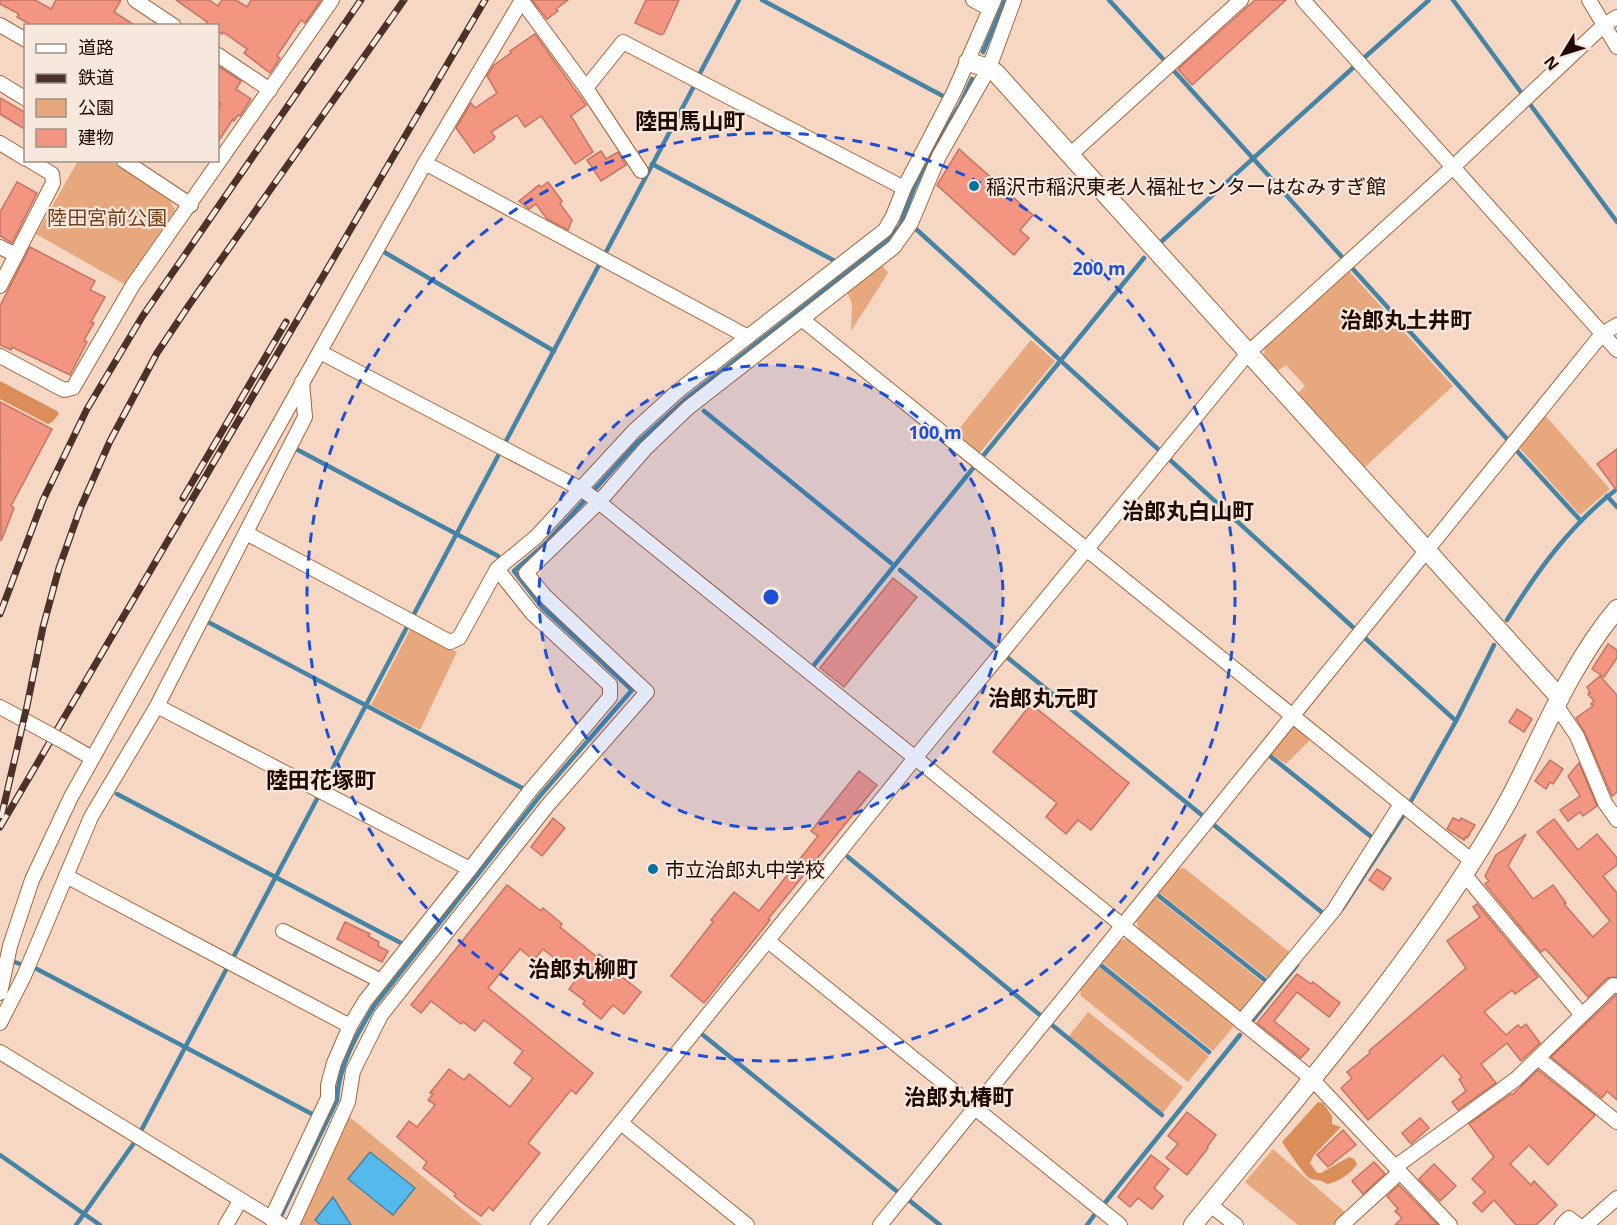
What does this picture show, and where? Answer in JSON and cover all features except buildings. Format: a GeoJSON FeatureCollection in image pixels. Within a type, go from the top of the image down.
{"type":"FeatureCollection","features":[{"type":"Feature","properties":{"kind":"street"},"geometry":{"type":"LineString","coordinates":[[135,0],[171,24]]}},
{"type":"Feature","properties":{"kind":"street"},"geometry":{"type":"LineString","coordinates":[[219,155],[270,90],[332,0]]}},
{"type":"Feature","properties":{"kind":"street"},"geometry":{"type":"LineString","coordinates":[[0,993],[10,946],[32,880],[92,758],[425,163],[522,0],[586,88],[641,171]]}},
{"type":"Feature","properties":{"kind":"street"},"geometry":{"type":"LineString","coordinates":[[292,1225],[348,1102],[353,1071],[381,1015],[548,805],[647,692],[544,595],[526,573],[590,496],[643,423],[678,391],[885,230],[954,92],[992,5],[973,0]]}},
{"type":"Feature","properties":{"kind":"street"},"geometry":{"type":"LineString","coordinates":[[246,533],[450,642],[459,638],[497,569],[590,496],[688,408],[894,247],[911,223],[939,156],[989,68],[1014,0]]}},
{"type":"Feature","properties":{"kind":"street"},"geometry":{"type":"LineString","coordinates":[[1070,155],[1241,0]]}},
{"type":"Feature","properties":{"kind":"street"},"geometry":{"type":"LineString","coordinates":[[1303,0],[1617,350]]}},
{"type":"Feature","properties":{"kind":"street"},"geometry":{"type":"LineString","coordinates":[[1589,0],[1617,47]]}},
{"type":"Feature","properties":{"kind":"street"},"geometry":{"type":"LineString","coordinates":[[538,1225],[915,758],[1249,352],[1604,25],[1617,17]]}},
{"type":"Feature","properties":{"kind":"street"},"geometry":{"type":"LineString","coordinates":[[0,25],[24,39]]}},
{"type":"Feature","properties":{"kind":"street"},"geometry":{"type":"LineString","coordinates":[[586,88],[622,42],[904,188]]}},
{"type":"Feature","properties":{"kind":"street"},"geometry":{"type":"LineString","coordinates":[[219,56],[270,90]]}},
{"type":"Feature","properties":{"kind":"street"},"geometry":{"type":"LineString","coordinates":[[968,62],[989,68],[1070,155],[1427,550],[1558,701],[1577,736],[1605,803],[1617,820]]}},
{"type":"Feature","properties":{"kind":"street"},"geometry":{"type":"LineString","coordinates":[[0,83],[24,98]]}},
{"type":"Feature","properties":{"kind":"street"},"geometry":{"type":"LineString","coordinates":[[0,143],[24,158]]}},
{"type":"Feature","properties":{"kind":"street"},"geometry":{"type":"LineString","coordinates":[[0,285],[53,183],[52,174],[31,162]]}},
{"type":"Feature","properties":{"kind":"street"},"geometry":{"type":"LineString","coordinates":[[126,162],[191,205]]}},
{"type":"Feature","properties":{"kind":"street"},"geometry":{"type":"LineString","coordinates":[[0,356],[64,390],[73,388],[133,285],[191,205],[213,163]]}},
{"type":"Feature","properties":{"kind":"street"},"geometry":{"type":"LineString","coordinates":[[425,163],[748,337]]}},
{"type":"Feature","properties":{"kind":"street"},"geometry":{"type":"LineString","coordinates":[[0,247],[16,255]]}},
{"type":"Feature","properties":{"kind":"street"},"geometry":{"type":"LineString","coordinates":[[803,320],[1401,804],[1468,868],[1582,1015]]}},
{"type":"Feature","properties":{"kind":"street"},"geometry":{"type":"LineString","coordinates":[[880,1225],[1602,334],[1617,325]]}},
{"type":"Feature","properties":{"kind":"street"},"geometry":{"type":"LineString","coordinates":[[320,352],[590,496],[1311,1078],[1450,1225]]}},
{"type":"Feature","properties":{"kind":"street"},"geometry":{"type":"LineString","coordinates":[[0,1023],[24,976],[91,817],[157,706],[305,417],[302,382]]}},
{"type":"Feature","properties":{"kind":"street"},"geometry":{"type":"LineString","coordinates":[[0,1052],[276,1221],[328,1098],[328,1085],[334,1063],[350,1026],[365,1001],[471,869],[529,792],[610,696],[610,685],[532,613],[497,569]]}},
{"type":"Feature","properties":{"kind":"street"},"geometry":{"type":"LineString","coordinates":[[1193,1225],[1396,972],[1468,868],[1519,782],[1558,701],[1583,656],[1617,609]]}},
{"type":"Feature","properties":{"kind":"street"},"geometry":{"type":"LineString","coordinates":[[157,706],[471,869]]}},
{"type":"Feature","properties":{"kind":"street"},"geometry":{"type":"LineString","coordinates":[[0,707],[92,758]]}},
{"type":"Feature","properties":{"kind":"street"},"geometry":{"type":"LineString","coordinates":[[1242,1022],[1334,909],[1401,804]]}},
{"type":"Feature","properties":{"kind":"street"},"geometry":{"type":"LineString","coordinates":[[66,876],[350,1026]]}},
{"type":"Feature","properties":{"kind":"street"},"geometry":{"type":"LineString","coordinates":[[283,931],[381,981]]}},
{"type":"Feature","properties":{"kind":"street"},"geometry":{"type":"LineString","coordinates":[[768,941],[1120,1225]]}},
{"type":"Feature","properties":{"kind":"street"},"geometry":{"type":"LineString","coordinates":[[1342,1225],[1398,1170],[1516,1079],[1613,986],[1617,986]]}},
{"type":"Feature","properties":{"kind":"street"},"geometry":{"type":"LineString","coordinates":[[1538,1059],[1617,1122]]}},
{"type":"Feature","properties":{"kind":"street"},"geometry":{"type":"LineString","coordinates":[[621,1124],[747,1225]]}},
{"type":"Feature","properties":{"kind":"street"},"geometry":{"type":"LineString","coordinates":[[1586,1225],[1617,1198]]}},
{"type":"Feature","properties":{"kind":"street"},"geometry":{"type":"LineString","coordinates":[[226,1225],[240,1201]]}},
{"type":"Feature","properties":{"kind":"street"},"geometry":{"type":"LineString","coordinates":[[1209,1204],[1236,1225]]}},
{"type":"Feature","properties":{"kind":"street"},"geometry":{"type":"LineString","coordinates":[[1562,1225],[1569,1218],[1578,1225]]}},
{"type":"Feature","properties":{"kind":"green space","name":"陸田宮前公園"},"geometry":{"type":"Polygon","coordinates":[[[77,162],[112,162],[170,201],[175,210],[124,284],[36,234],[77,162]]]}},
{"type":"Feature","properties":{"kind":"green space"},"geometry":{"type":"Polygon","coordinates":[[[881,264],[888,273],[851,331],[852,304],[847,291],[881,264]]]}},
{"type":"Feature","properties":{"kind":"green space"},"geometry":{"type":"Polygon","coordinates":[[[1348,270],[1453,386],[1365,467],[1298,393],[1305,386],[1286,365],[1278,371],[1264,356],[1265,346],[1348,270]]]}},
{"type":"Feature","properties":{"kind":"green space"},"geometry":{"type":"Polygon","coordinates":[[[1031,340],[1055,361],[978,455],[954,435],[1031,340]]]}},
{"type":"Feature","properties":{"kind":"green space"},"geometry":{"type":"Polygon","coordinates":[[[1544,414],[1610,489],[1580,515],[1518,446],[1544,414]]]}},
{"type":"Feature","properties":{"kind":"green space"},"geometry":{"type":"Polygon","coordinates":[[[411,628],[457,652],[420,730],[371,705],[411,628]]]}},
{"type":"Feature","properties":{"kind":"green space"},"geometry":{"type":"Polygon","coordinates":[[[1290,726],[1298,726],[1312,738],[1286,764],[1268,752],[1290,726]]]}},
{"type":"Feature","properties":{"kind":"green space"},"geometry":{"type":"Polygon","coordinates":[[[1184,868],[1292,954],[1270,980],[1157,891],[1174,869],[1184,868]]]}},
{"type":"Feature","properties":{"kind":"green space"},"geometry":{"type":"Polygon","coordinates":[[[1153,895],[1266,985],[1243,1014],[1139,929],[1135,917],[1153,895]]]}},
{"type":"Feature","properties":{"kind":"green space"},"geometry":{"type":"Polygon","coordinates":[[[1127,939],[1234,1026],[1213,1051],[1101,961],[1118,941],[1127,939]]]}},
{"type":"Feature","properties":{"kind":"green space"},"geometry":{"type":"Polygon","coordinates":[[[1098,965],[1209,1056],[1188,1082],[1081,996],[1080,988],[1098,965]]]}},
{"type":"Feature","properties":{"kind":"green space"},"geometry":{"type":"Polygon","coordinates":[[[1088,1012],[1183,1087],[1163,1113],[1069,1036],[1088,1012]]]}},
{"type":"Feature","properties":{"kind":"green space"},"geometry":{"type":"Polygon","coordinates":[[[347,1115],[482,1225],[300,1225],[299,1217],[347,1115]]]}},
{"type":"Feature","properties":{"kind":"green space"},"geometry":{"type":"Polygon","coordinates":[[[1273,1149],[1346,1213],[1333,1225],[1298,1225],[1245,1182],[1273,1149]]]}},
{"type":"Feature","properties":{"kind":"shaded area"},"geometry":{"type":"Polygon","coordinates":[[[0,381],[59,414],[48,424],[0,399],[0,381]]]}},
{"type":"Feature","properties":{"kind":"shaded area"},"geometry":{"type":"Polygon","coordinates":[[[1318,1102],[1323,1103],[1332,1116],[1332,1124],[1341,1127],[1314,1155],[1310,1163],[1317,1173],[1349,1157],[1357,1164],[1344,1177],[1327,1184],[1309,1178],[1282,1142],[1318,1102]]]}},
{"type":"Feature","properties":{"kind":"water"},"geometry":{"type":"Polygon","coordinates":[[[370,1152],[415,1188],[393,1215],[348,1179],[370,1152]]]}},
{"type":"Feature","properties":{"kind":"water"},"geometry":{"type":"Polygon","coordinates":[[[333,1197],[351,1225],[321,1225],[315,1220],[333,1197]]]}},
{"type":"Feature","properties":{"kind":"waterway"},"geometry":{"type":"LineString","coordinates":[[700,73],[739,0]]}},
{"type":"Feature","properties":{"kind":"waterway"},"geometry":{"type":"LineString","coordinates":[[762,0],[943,96]]}},
{"type":"Feature","properties":{"kind":"waterway"},"geometry":{"type":"LineString","coordinates":[[983,52],[1005,0]]}},
{"type":"Feature","properties":{"kind":"waterway"},"geometry":{"type":"LineString","coordinates":[[1109,0],[1164,60]]}},
{"type":"Feature","properties":{"kind":"waterway"},"geometry":{"type":"LineString","coordinates":[[1365,57],[1429,0]]}},
{"type":"Feature","properties":{"kind":"waterway"},"geometry":{"type":"LineString","coordinates":[[1453,0],[1520,91]]}},
{"type":"Feature","properties":{"kind":"waterway"},"geometry":{"type":"LineString","coordinates":[[1162,241],[1355,66]]}},
{"type":"Feature","properties":{"kind":"waterway"},"geometry":{"type":"LineString","coordinates":[[1175,72],[1342,257]]}},
{"type":"Feature","properties":{"kind":"waterway"},"geometry":{"type":"LineString","coordinates":[[279,1220],[337,1100],[345,1063],[355,1039],[374,1006],[539,797],[632,690],[542,607],[514,571],[545,544],[636,444],[687,398],[888,240],[900,226],[914,188],[934,146],[960,105],[972,79]]}},
{"type":"Feature","properties":{"kind":"waterway"},"geometry":{"type":"LineString","coordinates":[[606,252],[694,86]]}},
{"type":"Feature","properties":{"kind":"waterway"},"geometry":{"type":"LineString","coordinates":[[1529,103],[1617,222]]}},
{"type":"Feature","properties":{"kind":"waterway"},"geometry":{"type":"LineString","coordinates":[[652,164],[833,260]]}},
{"type":"Feature","properties":{"kind":"waterway"},"geometry":{"type":"LineString","coordinates":[[916,229],[1159,450]]}},
{"type":"Feature","properties":{"kind":"waterway"},"geometry":{"type":"LineString","coordinates":[[384,252],[554,351]]}},
{"type":"Feature","properties":{"kind":"waterway"},"geometry":{"type":"LineString","coordinates":[[983,456],[1144,258]]}},
{"type":"Feature","properties":{"kind":"waterway"},"geometry":{"type":"LineString","coordinates":[[506,441],[599,265]]}},
{"type":"Feature","properties":{"kind":"waterway"},"geometry":{"type":"LineString","coordinates":[[1352,268],[1508,440]]}},
{"type":"Feature","properties":{"kind":"waterway"},"geometry":{"type":"LineString","coordinates":[[704,411],[891,563]]}},
{"type":"Feature","properties":{"kind":"waterway"},"geometry":{"type":"LineString","coordinates":[[296,449],[498,556]]}},
{"type":"Feature","properties":{"kind":"waterway"},"geometry":{"type":"LineString","coordinates":[[1517,451],[1581,521]]}},
{"type":"Feature","properties":{"kind":"waterway"},"geometry":{"type":"LineString","coordinates":[[414,614],[498,456]]}},
{"type":"Feature","properties":{"kind":"waterway"},"geometry":{"type":"LineString","coordinates":[[1169,459],[1356,630]]}},
{"type":"Feature","properties":{"kind":"waterway"},"geometry":{"type":"LineString","coordinates":[[814,665],[974,467]]}},
{"type":"Feature","properties":{"kind":"waterway"},"geometry":{"type":"LineString","coordinates":[[1507,620],[1556,549],[1585,517],[1617,489]]}},
{"type":"Feature","properties":{"kind":"waterway"},"geometry":{"type":"LineString","coordinates":[[1607,496],[1617,507]]}},
{"type":"Feature","properties":{"kind":"waterway"},"geometry":{"type":"LineString","coordinates":[[900,570],[996,649]]}},
{"type":"Feature","properties":{"kind":"waterway"},"geometry":{"type":"LineString","coordinates":[[208,622],[524,789]]}},
{"type":"Feature","properties":{"kind":"waterway"},"geometry":{"type":"LineString","coordinates":[[324,785],[407,627]]}},
{"type":"Feature","properties":{"kind":"waterway"},"geometry":{"type":"LineString","coordinates":[[1365,638],[1456,721]]}},
{"type":"Feature","properties":{"kind":"waterway"},"geometry":{"type":"LineString","coordinates":[[1411,801],[1456,721],[1494,645]]}},
{"type":"Feature","properties":{"kind":"waterway"},"geometry":{"type":"LineString","coordinates":[[1008,658],[1203,816]]}},
{"type":"Feature","properties":{"kind":"waterway"},"geometry":{"type":"LineString","coordinates":[[1270,756],[1374,839]]}},
{"type":"Feature","properties":{"kind":"waterway"},"geometry":{"type":"LineString","coordinates":[[117,794],[401,943]]}},
{"type":"Feature","properties":{"kind":"waterway"},"geometry":{"type":"LineString","coordinates":[[234,956],[318,797]]}},
{"type":"Feature","properties":{"kind":"waterway"},"geometry":{"type":"LineString","coordinates":[[1342,909],[1403,816]]}},
{"type":"Feature","properties":{"kind":"waterway"},"geometry":{"type":"LineString","coordinates":[[1214,825],[1324,914]]}},
{"type":"Feature","properties":{"kind":"waterway"},"geometry":{"type":"LineString","coordinates":[[848,857],[1040,1015]]}},
{"type":"Feature","properties":{"kind":"waterway"},"geometry":{"type":"LineString","coordinates":[[1159,896],[1266,981]]}},
{"type":"Feature","properties":{"kind":"waterway"},"geometry":{"type":"LineString","coordinates":[[12,961],[20,964]]}},
{"type":"Feature","properties":{"kind":"waterway"},"geometry":{"type":"LineString","coordinates":[[1252,1021],[1297,965]]}},
{"type":"Feature","properties":{"kind":"waterway"},"geometry":{"type":"LineString","coordinates":[[1102,966],[1209,1052]]}},
{"type":"Feature","properties":{"kind":"waterway"},"geometry":{"type":"LineString","coordinates":[[35,968],[312,1114]]}},
{"type":"Feature","properties":{"kind":"waterway"},"geometry":{"type":"LineString","coordinates":[[142,1129],[227,968]]}},
{"type":"Feature","properties":{"kind":"waterway"},"geometry":{"type":"LineString","coordinates":[[1052,1025],[1162,1115]]}},
{"type":"Feature","properties":{"kind":"waterway"},"geometry":{"type":"LineString","coordinates":[[703,1035],[899,1193]]}},
{"type":"Feature","properties":{"kind":"waterway"},"geometry":{"type":"LineString","coordinates":[[1104,1204],[1240,1035]]}},
{"type":"Feature","properties":{"kind":"waterway"},"geometry":{"type":"LineString","coordinates":[[76,1225],[134,1143]]}},
{"type":"Feature","properties":{"kind":"waterway"},"geometry":{"type":"LineString","coordinates":[[0,1155],[100,1225]]}},
{"type":"Feature","properties":{"kind":"waterway"},"geometry":{"type":"LineString","coordinates":[[910,1201],[940,1225]]}},
{"type":"Feature","properties":{"kind":"waterway"},"geometry":{"type":"LineString","coordinates":[[1087,1225],[1095,1214]]}},
{"type":"Feature","properties":{"kind":"railway"},"geometry":{"type":"LineString","coordinates":[[0,614],[43,500],[87,409],[142,317],[361,0]]}},
{"type":"Feature","properties":{"kind":"railway"},"geometry":{"type":"LineString","coordinates":[[1,818],[43,627],[59,568],[80,509],[110,441],[157,353],[404,0]]}},
{"type":"Feature","properties":{"kind":"railway"},"geometry":{"type":"LineString","coordinates":[[0,827],[485,0]]}},
{"type":"Feature","properties":{"kind":"railway"},"geometry":{"type":"LineString","coordinates":[[183,498],[286,322]]}},
{"type":"Feature","properties":{"kind":"place","name":"稲沢市稲沢東老人福祉センターはなみすぎ館"},"geometry":{"type":"Point","coordinates":[974,186]}},
{"type":"Feature","properties":{"kind":"place","name":"市立治郎丸中学校"},"geometry":{"type":"Point","coordinates":[653,869]}},
{"type":"Feature","properties":{"kind":"district","name":"陸田馬山町"},"geometry":{"type":"Point","coordinates":[690,120]}},
{"type":"Feature","properties":{"kind":"district","name":"治郎丸土井町"},"geometry":{"type":"Point","coordinates":[1406,319]}},
{"type":"Feature","properties":{"kind":"district","name":"治郎丸白山町"},"geometry":{"type":"Point","coordinates":[1188,510]}},
{"type":"Feature","properties":{"kind":"district","name":"治郎丸元町"},"geometry":{"type":"Point","coordinates":[1043,697]}},
{"type":"Feature","properties":{"kind":"district","name":"陸田花塚町"},"geometry":{"type":"Point","coordinates":[321,779]}},
{"type":"Feature","properties":{"kind":"district","name":"治郎丸柳町"},"geometry":{"type":"Point","coordinates":[583,968]}},
{"type":"Feature","properties":{"kind":"district","name":"治郎丸椿町"},"geometry":{"type":"Point","coordinates":[959,1096]}}]}
